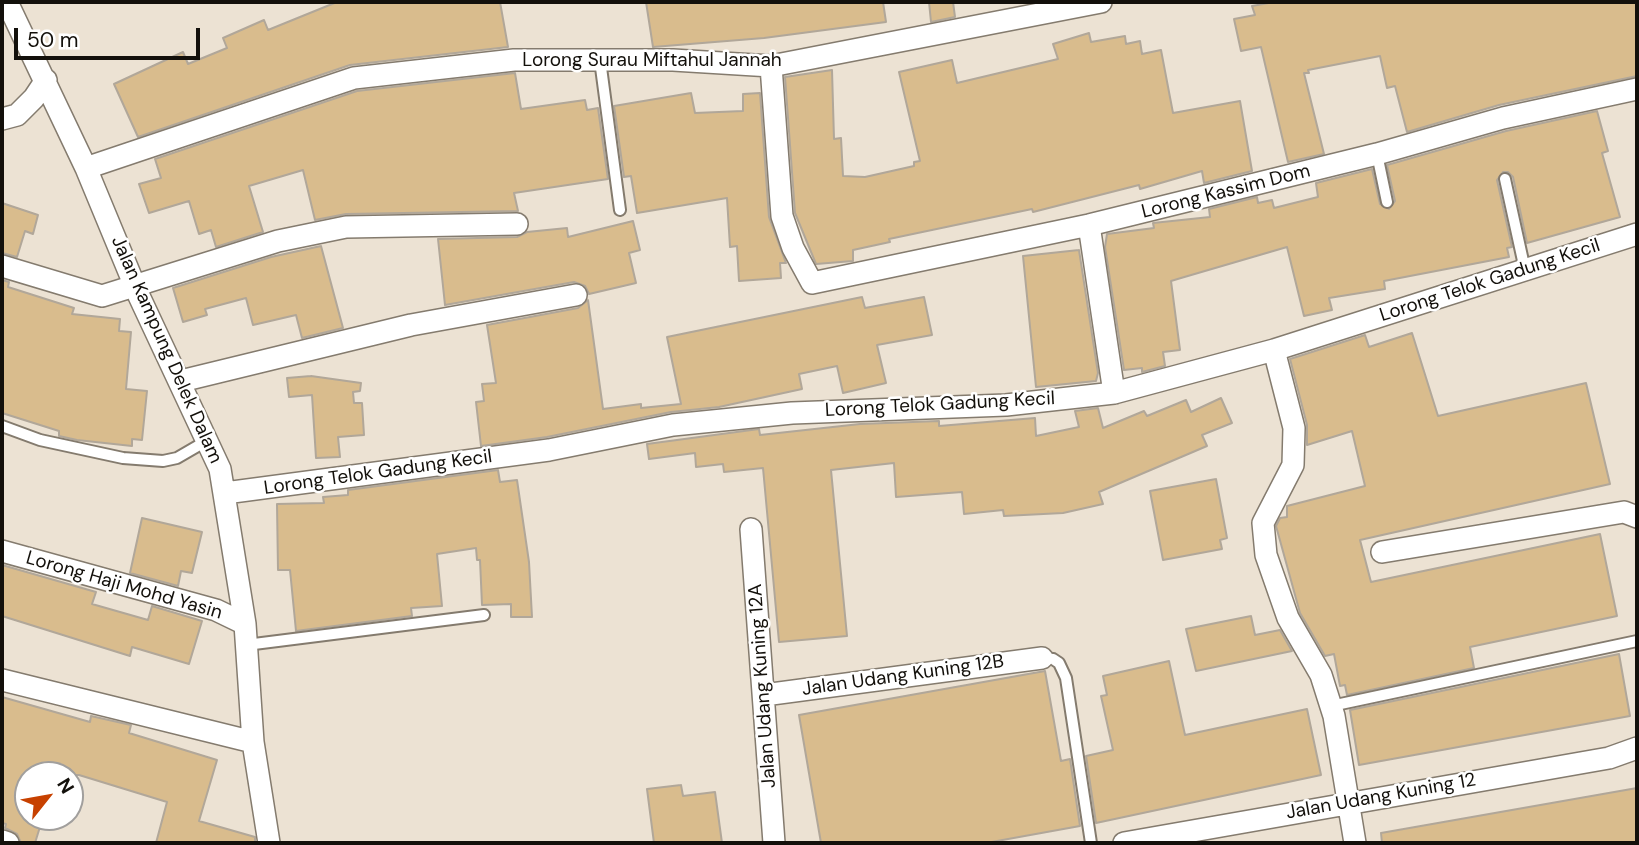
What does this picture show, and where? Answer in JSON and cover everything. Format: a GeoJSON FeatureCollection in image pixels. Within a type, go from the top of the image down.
{"type":"FeatureCollection","features":[{"type":"Feature","properties":{"kind":"street","name":"Jalan Kampung Delek Dalam"},"geometry":{"type":"LineString","coordinates":[[7,2],[46,80],[134,284],[208,440],[225,494],[245,634],[253,742],[269,843]]}},
{"type":"Feature","properties":{"kind":"street","name":"Lorong Surau Miftahul Jannah"},"geometry":{"type":"LineString","coordinates":[[86,168],[354,78],[514,60],[673,60],[771,66],[1101,2]]}},
{"type":"Feature","properties":{"kind":"street","name":"Lorong Kassim Dom"},"geometry":{"type":"LineString","coordinates":[[771,66],[782,216],[793,248],[812,283],[1089,225],[1377,154],[1503,118],[1637,89]]}},
{"type":"Feature","properties":{"kind":"street"},"geometry":{"type":"LineString","coordinates":[[2,119],[17,115],[34,98],[46,80]]}},
{"type":"Feature","properties":{"kind":"street"},"geometry":{"type":"LineString","coordinates":[[2,266],[102,296],[278,241],[346,227],[517,224]]}},
{"type":"Feature","properties":{"kind":"street"},"geometry":{"type":"LineString","coordinates":[[1089,225],[1114,393]]}},
{"type":"Feature","properties":{"kind":"street","name":"Lorong Telok Gadung Kecil"},"geometry":{"type":"LineString","coordinates":[[225,494],[549,450],[673,425],[792,413],[1006,405],[1114,393],[1275,350],[1637,234]]}},
{"type":"Feature","properties":{"kind":"street"},"geometry":{"type":"LineString","coordinates":[[181,381],[411,325],[576,295]]}},
{"type":"Feature","properties":{"kind":"street"},"geometry":{"type":"LineString","coordinates":[[1275,350],[1294,428],[1293,465],[1263,523],[1266,555],[1288,618],[1321,676],[1331,706],[1355,843]]}},
{"type":"Feature","properties":{"kind":"street"},"geometry":{"type":"LineString","coordinates":[[1382,552],[1624,512],[1637,517]]}},
{"type":"Feature","properties":{"kind":"street","name":"Jalan Udang Kuning 12A"},"geometry":{"type":"LineString","coordinates":[[751,529],[774,843]]}},
{"type":"Feature","properties":{"kind":"street","name":"Lorong Haji Mohd Yasin"},"geometry":{"type":"LineString","coordinates":[[2,551],[216,610],[245,634]]}},
{"type":"Feature","properties":{"kind":"street","name":"Jalan Udang Kuning 12B"},"geometry":{"type":"LineString","coordinates":[[764,695],[1042,658]]}},
{"type":"Feature","properties":{"kind":"street"},"geometry":{"type":"LineString","coordinates":[[2,680],[253,742]]}},
{"type":"Feature","properties":{"kind":"street","name":"Jalan Udang Kuning 12"},"geometry":{"type":"LineString","coordinates":[[1124,843],[1609,758],[1637,748]]}},
{"type":"Feature","properties":{"kind":"street"},"geometry":{"type":"LineString","coordinates":[[2,841],[8,843]]}},
{"type":"Feature","properties":{"kind":"lane"},"geometry":{"type":"LineString","coordinates":[[600,60],[621,210]]}},
{"type":"Feature","properties":{"kind":"lane"},"geometry":{"type":"LineString","coordinates":[[1377,154],[1387,202]]}},
{"type":"Feature","properties":{"kind":"lane"},"geometry":{"type":"LineString","coordinates":[[1505,179],[1525,270]]}},
{"type":"Feature","properties":{"kind":"lane"},"geometry":{"type":"LineString","coordinates":[[2,426],[40,440],[123,458],[163,461],[177,458],[208,440]]}},
{"type":"Feature","properties":{"kind":"lane"},"geometry":{"type":"LineString","coordinates":[[245,634],[485,615]]}},
{"type":"Feature","properties":{"kind":"lane"},"geometry":{"type":"LineString","coordinates":[[1331,706],[1637,641]]}},
{"type":"Feature","properties":{"kind":"lane"},"geometry":{"type":"LineString","coordinates":[[1042,658],[1054,659],[1059,663],[1066,678],[1091,843]]}},
{"type":"Feature","properties":{"kind":"building"},"geometry":{"type":"Polygon","coordinates":[[[337,2],[500,2],[508,47],[350,65],[138,137],[114,84],[183,52],[188,64],[227,48],[223,38],[264,20],[268,30],[337,2]]]}},
{"type":"Feature","properties":{"kind":"building"},"geometry":{"type":"Polygon","coordinates":[[[646,2],[883,2],[886,22],[764,38],[653,47],[646,2]]]}},
{"type":"Feature","properties":{"kind":"building"},"geometry":{"type":"Polygon","coordinates":[[[929,2],[953,2],[955,17],[931,22],[929,2]]]}},
{"type":"Feature","properties":{"kind":"building"},"geometry":{"type":"Polygon","coordinates":[[[1274,2],[1637,2],[1637,76],[1499,105],[1407,132],[1395,86],[1387,88],[1380,56],[1308,70],[1309,73],[1304,73],[1324,154],[1288,162],[1261,47],[1241,51],[1234,19],[1255,15],[1252,6],[1274,2]]]}},
{"type":"Feature","properties":{"kind":"building"},"geometry":{"type":"Polygon","coordinates":[[[1089,33],[1091,42],[1125,36],[1126,44],[1140,41],[1142,54],[1161,50],[1173,113],[1240,101],[1252,171],[1204,183],[1202,171],[1140,189],[1139,185],[1033,212],[1032,209],[889,239],[890,242],[853,250],[853,261],[816,264],[795,213],[785,77],[832,70],[834,139],[841,138],[843,176],[865,177],[914,166],[914,162],[920,161],[899,72],[952,60],[957,83],[1058,59],[1053,44],[1089,33]]]}},
{"type":"Feature","properties":{"kind":"building"},"geometry":{"type":"Polygon","coordinates":[[[515,73],[521,109],[585,100],[587,110],[598,108],[608,179],[514,193],[518,211],[346,214],[315,220],[303,170],[249,186],[263,232],[216,247],[211,230],[199,234],[189,201],[149,213],[139,184],[161,178],[155,159],[357,91],[515,73]]]}},
{"type":"Feature","properties":{"kind":"building"},"geometry":{"type":"Polygon","coordinates":[[[691,93],[695,113],[743,111],[743,94],[760,93],[769,217],[786,263],[780,263],[781,278],[739,281],[737,246],[730,247],[727,198],[637,213],[631,176],[624,177],[614,106],[691,93]]]}},
{"type":"Feature","properties":{"kind":"building"},"geometry":{"type":"Polygon","coordinates":[[[1597,111],[1608,151],[1602,153],[1620,217],[1527,243],[1513,177],[1508,172],[1503,172],[1497,180],[1512,247],[1507,248],[1509,257],[1384,281],[1385,289],[1329,298],[1332,310],[1304,316],[1287,247],[1181,278],[1171,281],[1180,350],[1163,352],[1165,366],[1142,372],[1142,368],[1124,370],[1105,247],[1107,234],[1154,228],[1153,223],[1210,217],[1209,209],[1257,197],[1258,203],[1272,200],[1274,208],[1318,197],[1316,183],[1372,169],[1380,204],[1389,209],[1395,201],[1387,165],[1506,131],[1597,111]]]}},
{"type":"Feature","properties":{"kind":"building"},"geometry":{"type":"Polygon","coordinates":[[[2,203],[38,215],[33,234],[25,231],[17,257],[2,253],[2,203]]]}},
{"type":"Feature","properties":{"kind":"building"},"geometry":{"type":"Polygon","coordinates":[[[633,221],[640,250],[629,253],[636,283],[589,294],[585,286],[574,282],[445,305],[438,239],[517,237],[527,232],[567,228],[568,237],[633,221]]]}},
{"type":"Feature","properties":{"kind":"building"},"geometry":{"type":"Polygon","coordinates":[[[321,246],[343,328],[302,338],[296,315],[253,325],[246,298],[205,309],[207,315],[183,322],[173,288],[271,257],[321,246]]]}},
{"type":"Feature","properties":{"kind":"building"},"geometry":{"type":"Polygon","coordinates":[[[1079,250],[1098,373],[1096,381],[1036,387],[1023,256],[1079,250]]]}},
{"type":"Feature","properties":{"kind":"building"},"geometry":{"type":"Polygon","coordinates":[[[2,280],[9,282],[8,287],[74,308],[72,314],[120,319],[119,331],[131,332],[126,389],[147,391],[142,440],[132,439],[132,446],[77,440],[59,436],[59,431],[2,413],[2,280]]]}},
{"type":"Feature","properties":{"kind":"building"},"geometry":{"type":"Polygon","coordinates":[[[862,297],[865,308],[924,297],[932,335],[877,345],[886,383],[843,393],[837,366],[799,374],[802,389],[719,407],[671,412],[547,437],[481,446],[476,402],[484,401],[482,384],[496,383],[487,325],[578,308],[588,300],[603,409],[641,404],[641,408],[681,404],[667,337],[862,297]]]}},
{"type":"Feature","properties":{"kind":"building"},"geometry":{"type":"Polygon","coordinates":[[[1412,333],[1438,416],[1586,383],[1610,484],[1360,540],[1371,582],[1600,534],[1617,616],[1470,647],[1474,668],[1347,695],[1345,685],[1340,686],[1334,654],[1325,656],[1300,613],[1276,526],[1280,518],[1287,517],[1287,506],[1365,486],[1352,431],[1307,445],[1307,425],[1290,359],[1365,335],[1369,347],[1412,333]]]}},
{"type":"Feature","properties":{"kind":"building"},"geometry":{"type":"Polygon","coordinates":[[[311,376],[361,383],[360,391],[353,392],[354,403],[362,403],[364,435],[338,437],[340,457],[316,458],[312,395],[289,397],[287,378],[311,376]]]}},
{"type":"Feature","properties":{"kind":"building"},"geometry":{"type":"Polygon","coordinates":[[[1221,398],[1232,423],[1202,435],[1207,446],[1099,492],[1103,504],[1063,513],[1004,516],[1003,510],[964,514],[962,492],[896,497],[894,463],[831,470],[847,636],[779,642],[763,468],[724,472],[723,464],[696,467],[695,453],[649,459],[647,444],[759,429],[760,435],[860,424],[939,421],[939,426],[1035,418],[1036,436],[1079,427],[1075,411],[1098,408],[1103,428],[1144,411],[1147,416],[1186,400],[1191,412],[1221,398]]]}},
{"type":"Feature","properties":{"kind":"building"},"geometry":{"type":"Polygon","coordinates":[[[498,470],[500,482],[517,480],[529,562],[532,617],[511,617],[511,604],[482,605],[480,560],[477,560],[476,548],[437,554],[442,606],[411,608],[412,616],[296,631],[290,570],[278,570],[277,504],[324,503],[323,497],[348,495],[348,490],[498,470]]]}},
{"type":"Feature","properties":{"kind":"building"},"geometry":{"type":"Polygon","coordinates":[[[1216,479],[1227,538],[1220,540],[1222,549],[1163,560],[1150,491],[1216,479]]]}},
{"type":"Feature","properties":{"kind":"building"},"geometry":{"type":"Polygon","coordinates":[[[142,518],[202,532],[192,573],[181,571],[178,586],[130,573],[142,518]]]}},
{"type":"Feature","properties":{"kind":"building"},"geometry":{"type":"Polygon","coordinates":[[[2,565],[96,592],[92,604],[148,620],[152,606],[202,621],[189,664],[132,647],[130,656],[2,616],[2,565]]]}},
{"type":"Feature","properties":{"kind":"building"},"geometry":{"type":"Polygon","coordinates":[[[1251,616],[1255,635],[1280,630],[1292,651],[1196,671],[1186,629],[1251,616]]]}},
{"type":"Feature","properties":{"kind":"building"},"geometry":{"type":"Polygon","coordinates":[[[1619,654],[1630,716],[1359,765],[1350,710],[1619,654]]]}},
{"type":"Feature","properties":{"kind":"building"},"geometry":{"type":"Polygon","coordinates":[[[1169,661],[1185,735],[1307,709],[1321,775],[1096,823],[1086,756],[1113,750],[1101,696],[1107,695],[1103,676],[1169,661]]]}},
{"type":"Feature","properties":{"kind":"building"},"geometry":{"type":"Polygon","coordinates":[[[1045,671],[1061,761],[1070,759],[1080,826],[986,843],[821,843],[799,715],[1045,671]]]}},
{"type":"Feature","properties":{"kind":"building"},"geometry":{"type":"Polygon","coordinates":[[[2,697],[90,722],[91,716],[131,725],[129,733],[217,760],[199,821],[255,837],[255,843],[156,843],[167,802],[84,777],[84,761],[14,761],[14,831],[39,831],[35,843],[21,843],[17,834],[5,828],[6,824],[2,823],[2,697]]]}},
{"type":"Feature","properties":{"kind":"building"},"geometry":{"type":"Polygon","coordinates":[[[681,785],[683,796],[715,792],[722,843],[654,843],[647,789],[681,785]]]}},
{"type":"Feature","properties":{"kind":"building"},"geometry":{"type":"Polygon","coordinates":[[[1637,788],[1637,843],[1382,843],[1381,833],[1637,788]]]}}]}
